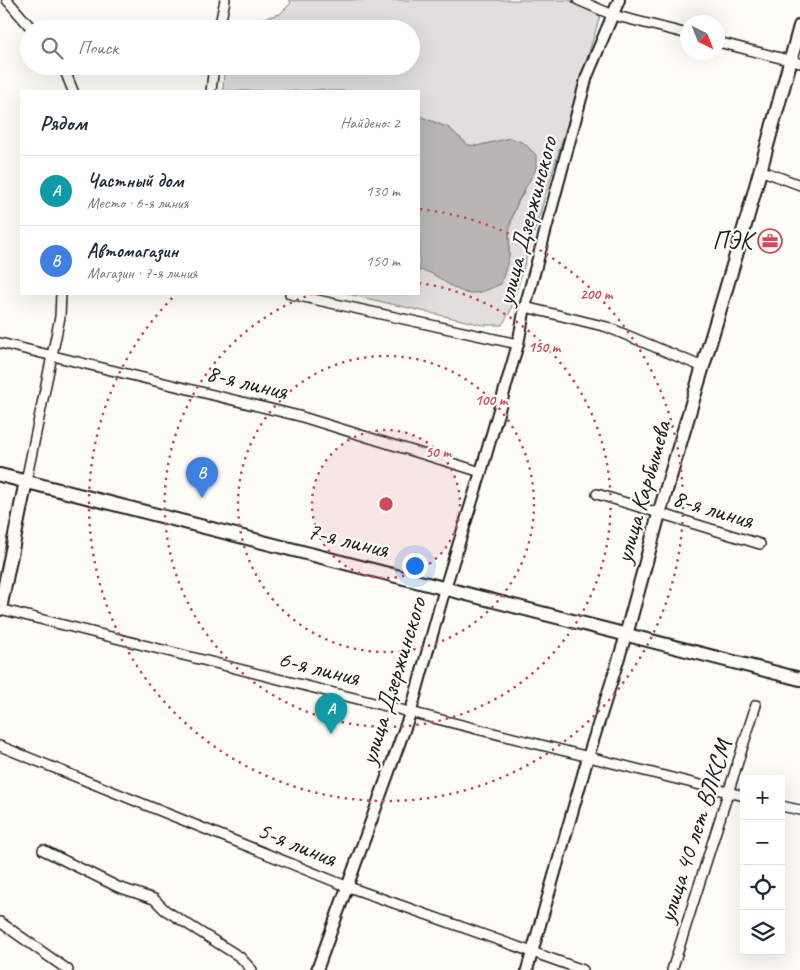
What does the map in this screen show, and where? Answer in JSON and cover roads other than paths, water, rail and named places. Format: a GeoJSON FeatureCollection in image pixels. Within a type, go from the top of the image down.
{"type":"FeatureCollection","features":[{"type":"Feature","properties":{"kind":"main road","name":"улица Карбышева"},"geometry":{"type":"LineString","coordinates":[[626,635],[659,514],[760,170],[795,62],[800,26]]}},
{"type":"Feature","properties":{"kind":"main road","name":"7-я линия"},"geometry":{"type":"LineString","coordinates":[[0,476],[26,481],[800,679]]}},
{"type":"Feature","properties":{"kind":"main road"},"geometry":{"type":"LineString","coordinates":[[0,609],[26,481]]}},
{"type":"Feature","properties":{"kind":"street"},"geometry":{"type":"LineString","coordinates":[[7,0],[24,20]]}},
{"type":"Feature","properties":{"kind":"street"},"geometry":{"type":"LineString","coordinates":[[221,20],[224,0]]}},
{"type":"Feature","properties":{"kind":"street"},"geometry":{"type":"LineString","coordinates":[[578,0],[613,15],[680,32]]}},
{"type":"Feature","properties":{"kind":"street","name":"улица Дзержинского"},"geometry":{"type":"LineString","coordinates":[[317,970],[411,711],[444,588],[481,472],[518,344],[525,307],[588,76],[619,0]]}},
{"type":"Feature","properties":{"kind":"street"},"geometry":{"type":"LineString","coordinates":[[725,44],[795,62]]}},
{"type":"Feature","properties":{"kind":"street"},"geometry":{"type":"LineString","coordinates":[[67,75],[73,90]]}},
{"type":"Feature","properties":{"kind":"street"},"geometry":{"type":"LineString","coordinates":[[211,90],[213,75]]}},
{"type":"Feature","properties":{"kind":"street"},"geometry":{"type":"LineString","coordinates":[[760,170],[800,185]]}},
{"type":"Feature","properties":{"kind":"street"},"geometry":{"type":"LineString","coordinates":[[26,481],[60,317],[61,295]]}},
{"type":"Feature","properties":{"kind":"street"},"geometry":{"type":"LineString","coordinates":[[295,295],[518,344]]}},
{"type":"Feature","properties":{"kind":"street"},"geometry":{"type":"LineString","coordinates":[[525,307],[607,327],[703,367]]}},
{"type":"Feature","properties":{"kind":"street","name":"8-я линия"},"geometry":{"type":"LineString","coordinates":[[0,343],[299,416],[481,472]]}},
{"type":"Feature","properties":{"kind":"street","name":"8-я линия"},"geometry":{"type":"LineString","coordinates":[[597,494],[760,544]]}},
{"type":"Feature","properties":{"kind":"street","name":"6-я линия"},"geometry":{"type":"LineString","coordinates":[[0,609],[740,795]]}},
{"type":"Feature","properties":{"kind":"street","name":"улица Карбышева"},"geometry":{"type":"LineString","coordinates":[[528,970],[588,757],[626,635]]}},
{"type":"Feature","properties":{"kind":"street","name":"улица 40 лет ВЛКСМ"},"geometry":{"type":"LineString","coordinates":[[672,970],[756,705]]}},
{"type":"Feature","properties":{"kind":"street","name":"5-я линия"},"geometry":{"type":"LineString","coordinates":[[0,746],[346,886],[532,954],[583,970]]}},
{"type":"Feature","properties":{"kind":"street"},"geometry":{"type":"LineString","coordinates":[[785,807],[800,810]]}},
{"type":"Feature","properties":{"kind":"street"},"geometry":{"type":"LineString","coordinates":[[43,850],[118,887],[154,899],[165,910],[240,957],[252,970]]}},
{"type":"Feature","properties":{"kind":"street"},"geometry":{"type":"LineString","coordinates":[[0,922],[68,970]]}},
{"type":"Feature","properties":{"kind":"place","name":"ПЭК"},"geometry":{"type":"Point","coordinates":[770,241]}},
{"type":"Feature","properties":{"kind":"place","name":"Автомагазин"},"geometry":{"type":"Point","coordinates":[202,498]}},
{"type":"Feature","properties":{"kind":"place","name":"Частный дом"},"geometry":{"type":"Point","coordinates":[331,734]}}]}
